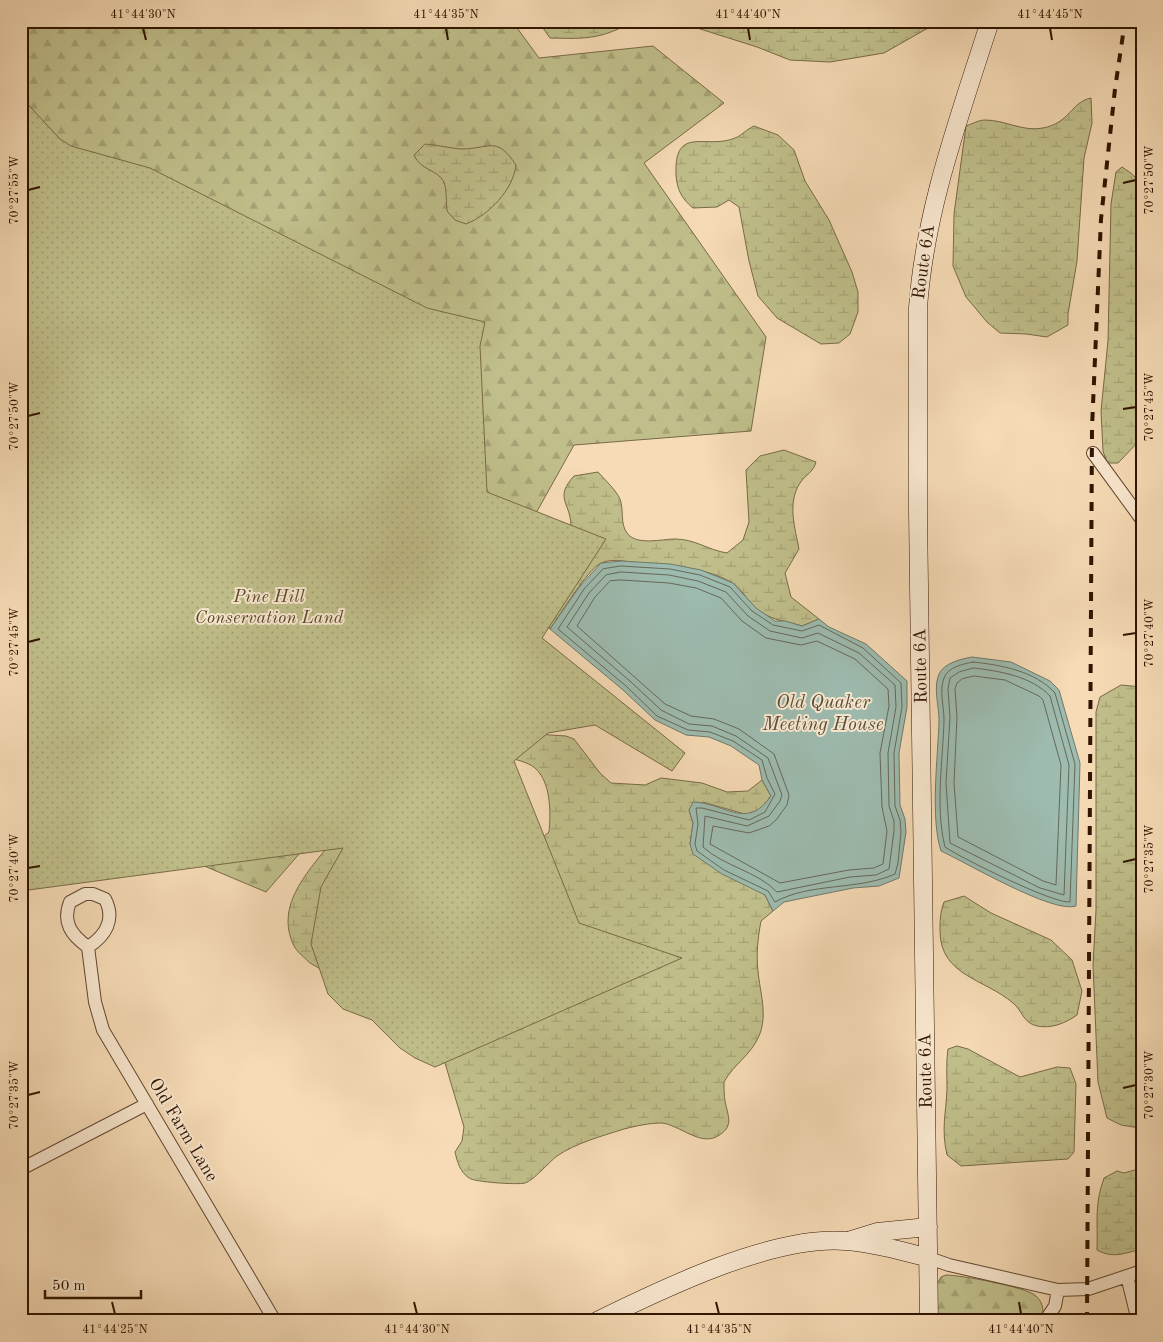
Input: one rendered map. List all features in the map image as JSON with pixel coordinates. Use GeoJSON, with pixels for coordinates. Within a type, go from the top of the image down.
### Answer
{"type":"FeatureCollection","features":[{"type":"Feature","properties":{"kind":"main road","name":"Route 6A"},"geometry":{"type":"LineString","coordinates":[[929,1321],[918,512],[918,308],[920,280],[931,211],[990,21]]}},
{"type":"Feature","properties":{"kind":"main road"},"geometry":{"type":"LineString","coordinates":[[597,1321],[694,1277],[751,1256],[797,1246],[846,1241],[877,1232],[928,1227]]}},
{"type":"Feature","properties":{"kind":"main road"},"geometry":{"type":"LineString","coordinates":[[846,1241],[929,1258]]}},
{"type":"Feature","properties":{"kind":"street"},"geometry":{"type":"LineString","coordinates":[[1093,453],[1142,520]]}},
{"type":"Feature","properties":{"kind":"street","name":"Old Farm Lane"},"geometry":{"type":"LineString","coordinates":[[88,947],[95,1002],[103,1030],[275,1321]]}},
{"type":"Feature","properties":{"kind":"street"},"geometry":{"type":"LineString","coordinates":[[21,1169],[146,1104]]}},
{"type":"Feature","properties":{"kind":"street"},"geometry":{"type":"LineString","coordinates":[[929,1258],[1058,1290],[1088,1289],[1142,1271]]}},
{"type":"Feature","properties":{"kind":"street"},"geometry":{"type":"LineString","coordinates":[[1126,1276],[1138,1321]]}},
{"type":"Feature","properties":{"kind":"street"},"geometry":{"type":"LineString","coordinates":[[1045,1321],[1055,1306],[1058,1290]]}},
{"type":"Feature","properties":{"kind":"green space"},"geometry":{"type":"Polygon","coordinates":[[[21,21],[512,21],[539,58],[653,46],[724,103],[644,163],[766,337],[751,431],[574,445],[429,705],[266,892],[178,855],[21,872],[21,21]]]}},
{"type":"Feature","properties":{"kind":"green space"},"geometry":{"type":"Polygon","coordinates":[[[538,21],[635,21],[594,37],[550,38],[538,21]]]}},
{"type":"Feature","properties":{"kind":"green space"},"geometry":{"type":"Polygon","coordinates":[[[675,21],[970,21],[928,28],[884,53],[830,62],[790,60],[757,47],[675,21]]]}},
{"type":"Feature","properties":{"kind":"green space","name":"Pine Hill Conservation Land"},"geometry":{"type":"Polygon","coordinates":[[[21,97],[60,139],[71,146],[150,168],[427,308],[485,322],[480,346],[487,492],[606,539],[542,638],[685,753],[672,771],[595,725],[548,733],[514,761],[579,923],[682,958],[435,1067],[415,1058],[400,1048],[372,1020],[343,1009],[328,994],[311,944],[321,887],[343,848],[21,891],[21,97]]]}},
{"type":"Feature","properties":{"kind":"green space"},"geometry":{"type":"Polygon","coordinates":[[[1091,98],[1092,123],[1084,158],[1077,261],[1068,314],[1068,325],[1047,337],[1000,333],[987,322],[966,297],[953,266],[954,214],[966,126],[985,120],[1028,128],[1043,128],[1059,122],[1084,100],[1091,98]]]}},
{"type":"Feature","properties":{"kind":"green space"},"geometry":{"type":"Polygon","coordinates":[[[754,126],[778,135],[794,150],[805,181],[829,220],[852,272],[858,292],[858,312],[850,334],[839,343],[821,344],[777,318],[758,296],[739,207],[729,200],[717,207],[693,208],[683,198],[679,190],[676,175],[680,149],[686,144],[694,142],[724,141],[737,137],[754,126]]]}},
{"type":"Feature","properties":{"kind":"green space"},"geometry":{"type":"Polygon","coordinates":[[[425,144],[461,149],[497,147],[503,150],[516,165],[510,184],[491,208],[475,220],[466,224],[455,220],[447,211],[444,182],[421,164],[414,155],[425,144]]]}},
{"type":"Feature","properties":{"kind":"green space"},"geometry":{"type":"Polygon","coordinates":[[[1122,167],[1135,177],[1141,188],[1143,201],[1137,262],[1138,276],[1142,288],[1142,438],[1118,463],[1107,463],[1103,451],[1101,411],[1108,341],[1111,204],[1116,172],[1122,167]]]}},
{"type":"Feature","properties":{"kind":"green space"},"geometry":{"type":"Polygon","coordinates":[[[784,450],[816,462],[813,469],[800,483],[796,491],[793,516],[799,549],[785,573],[791,597],[819,619],[802,626],[771,617],[754,607],[734,584],[709,573],[688,568],[611,560],[595,567],[574,593],[550,629],[546,618],[566,560],[571,536],[570,517],[564,495],[568,483],[574,476],[598,472],[620,499],[625,529],[631,537],[643,541],[682,539],[727,553],[743,540],[749,522],[746,470],[760,456],[784,450]]]}},
{"type":"Feature","properties":{"kind":"green space"},"geometry":{"type":"Polygon","coordinates":[[[1121,685],[1142,687],[1140,1128],[1121,1125],[1107,1118],[1098,1082],[1093,965],[1096,910],[1096,712],[1100,697],[1121,685]]]}},
{"type":"Feature","properties":{"kind":"green space"},"geometry":{"type":"Polygon","coordinates":[[[518,733],[566,736],[574,739],[600,773],[611,783],[645,785],[661,778],[702,783],[727,792],[748,791],[762,780],[771,796],[761,809],[748,815],[703,802],[689,810],[693,823],[690,844],[765,895],[773,911],[761,921],[758,939],[757,965],[763,1004],[762,1028],[756,1043],[724,1082],[729,1121],[726,1129],[716,1137],[709,1139],[696,1137],[662,1123],[624,1129],[572,1147],[557,1156],[528,1182],[514,1184],[487,1182],[469,1178],[459,1166],[455,1152],[462,1141],[464,1127],[437,1036],[310,963],[294,946],[289,931],[288,917],[297,889],[332,841],[538,841],[549,832],[549,798],[544,781],[535,768],[508,757],[518,733]]]}},
{"type":"Feature","properties":{"kind":"green space"},"geometry":{"type":"Polygon","coordinates":[[[964,896],[991,913],[1051,940],[1072,960],[1082,991],[1077,1015],[1068,1021],[1053,1026],[1037,1026],[1029,1022],[1013,1003],[956,967],[942,947],[940,917],[944,902],[964,896]]]}},
{"type":"Feature","properties":{"kind":"green space"},"geometry":{"type":"Polygon","coordinates":[[[957,1046],[968,1049],[1020,1077],[1057,1067],[1070,1068],[1076,1084],[1074,1152],[1068,1159],[961,1166],[947,1155],[944,1129],[947,1054],[948,1049],[957,1046]]]}},
{"type":"Feature","properties":{"kind":"green space"},"geometry":{"type":"Polygon","coordinates":[[[1142,1168],[1142,1249],[1114,1255],[1097,1250],[1097,1214],[1104,1178],[1117,1171],[1124,1173],[1142,1168]]]}},
{"type":"Feature","properties":{"kind":"green space"},"geometry":{"type":"Polygon","coordinates":[[[946,1275],[993,1282],[1030,1293],[1039,1299],[1042,1305],[1041,1321],[937,1321],[937,1284],[941,1277],[946,1275]]]}},
{"type":"Feature","properties":{"kind":"water","name":"Old Quaker Meeting House"},"geometry":{"type":"Polygon","coordinates":[[[621,561],[670,564],[701,570],[733,583],[756,608],[775,621],[785,621],[802,626],[819,619],[829,627],[866,644],[907,681],[907,707],[899,753],[900,805],[905,819],[906,832],[899,878],[879,886],[853,888],[784,902],[773,911],[765,895],[722,874],[693,854],[690,844],[693,823],[689,810],[693,802],[705,803],[744,814],[753,812],[762,806],[771,796],[762,780],[759,765],[731,746],[709,737],[686,735],[655,720],[623,690],[550,629],[580,586],[601,563],[621,561]]]}},
{"type":"Feature","properties":{"kind":"water"},"geometry":{"type":"Polygon","coordinates":[[[972,657],[1011,662],[1050,681],[1059,690],[1080,763],[1076,906],[1065,906],[1030,895],[941,851],[935,805],[939,720],[936,691],[937,679],[941,670],[949,664],[972,657]]]}},
{"type":"Feature","properties":{"kind":"railway"},"geometry":{"type":"LineString","coordinates":[[1087,1321],[1092,428],[1101,219],[1115,89],[1125,21]]}}]}
